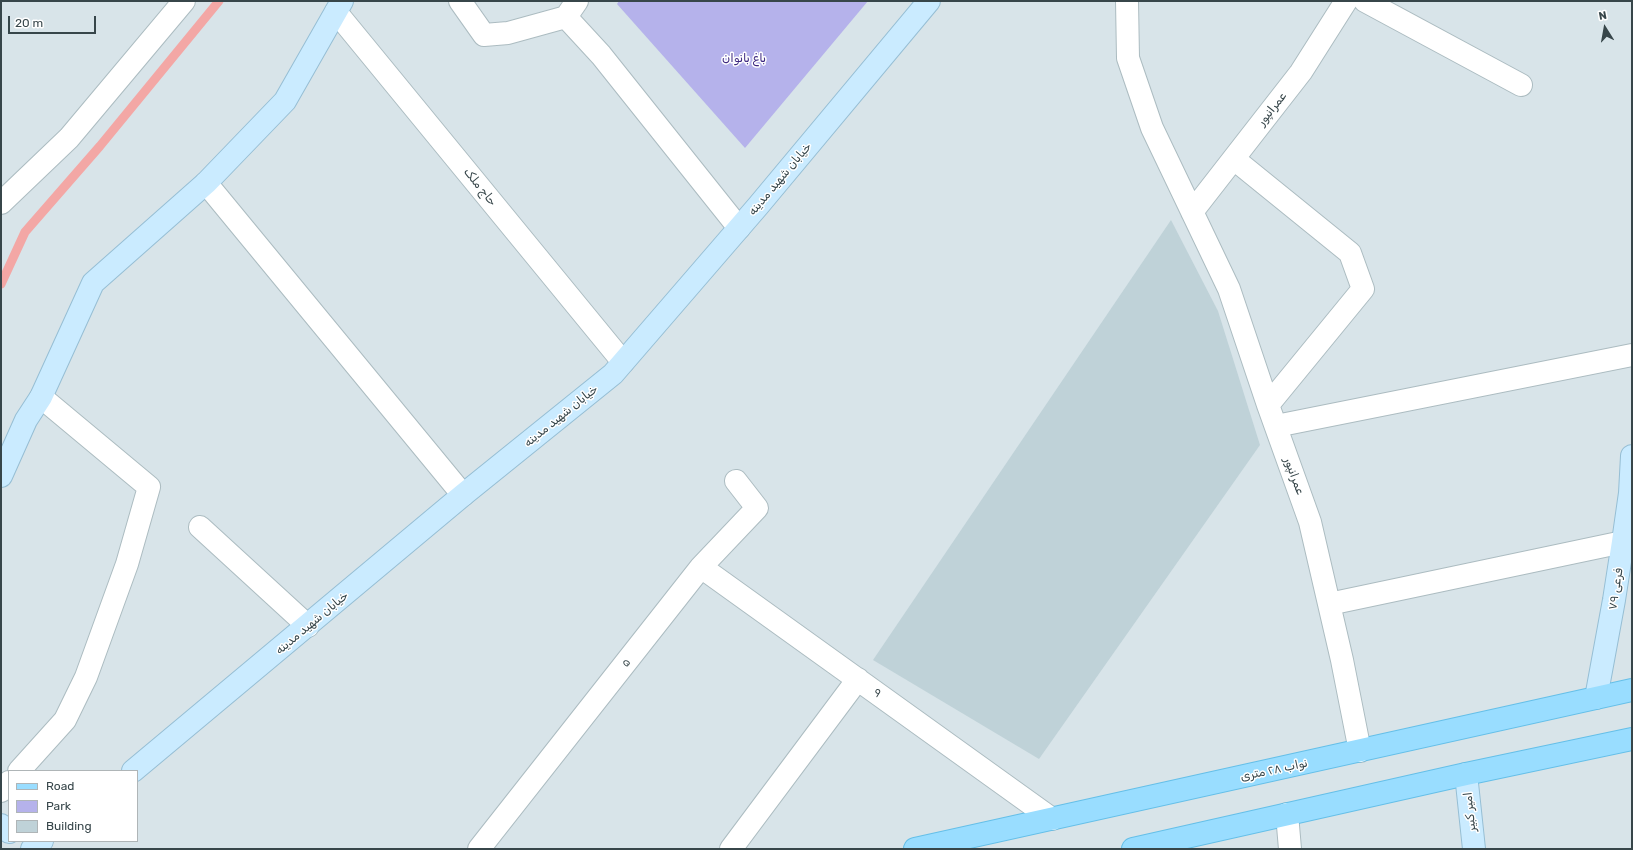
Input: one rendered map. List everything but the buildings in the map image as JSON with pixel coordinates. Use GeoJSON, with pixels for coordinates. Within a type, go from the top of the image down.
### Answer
{"type":"FeatureCollection","features":[{"type":"Feature","properties":{"kind":"main road","name":"نواب ۲۸ متری"},"geometry":{"type":"LineString","coordinates":[[915,849],[1632,690]]}},
{"type":"Feature","properties":{"kind":"main road"},"geometry":{"type":"LineString","coordinates":[[1142,848],[1466,774],[1632,739]]}},
{"type":"Feature","properties":{"kind":"street"},"geometry":{"type":"LineString","coordinates":[[1,203],[69,138],[184,1]]}},
{"type":"Feature","properties":{"kind":"street"},"geometry":{"type":"LineString","coordinates":[[460,1],[484,35],[508,33],[572,9],[601,55],[738,228]]}},
{"type":"Feature","properties":{"kind":"street","name":"خیابان شهید مدینه"},"geometry":{"type":"LineString","coordinates":[[134,770],[463,495],[614,374],[929,1]]}},
{"type":"Feature","properties":{"kind":"street","name":"عمرانپور"},"geometry":{"type":"LineString","coordinates":[[1127,1],[1128,58],[1152,128],[1229,289],[1268,405],[1310,522],[1360,751]]}},
{"type":"Feature","properties":{"kind":"street","name":"عمرانپور"},"geometry":{"type":"LineString","coordinates":[[1192,212],[1301,72],[1346,1]]}},
{"type":"Feature","properties":{"kind":"street"},"geometry":{"type":"LineString","coordinates":[[1365,1],[1520,84]]}},
{"type":"Feature","properties":{"kind":"street"},"geometry":{"type":"LineString","coordinates":[[1,476],[26,420],[40,397],[93,283],[206,183],[285,101],[339,6]]}},
{"type":"Feature","properties":{"kind":"street","name":"حاج ملک"},"geometry":{"type":"LineString","coordinates":[[339,6],[623,362]]}},
{"type":"Feature","properties":{"kind":"street"},"geometry":{"type":"LineString","coordinates":[[1234,159],[1350,253],[1363,289],[1268,405]]}},
{"type":"Feature","properties":{"kind":"street"},"geometry":{"type":"LineString","coordinates":[[206,183],[463,495]]}},
{"type":"Feature","properties":{"kind":"street"},"geometry":{"type":"LineString","coordinates":[[1276,426],[1632,355]]}},
{"type":"Feature","properties":{"kind":"street"},"geometry":{"type":"LineString","coordinates":[[20,770],[65,720],[86,677],[127,564],[149,487],[40,397]]}},
{"type":"Feature","properties":{"kind":"street","name":"فرعی ۷۹"},"geometry":{"type":"LineString","coordinates":[[1596,698],[1623,542],[1630,493],[1632,456]]}},
{"type":"Feature","properties":{"kind":"street","name":"۵"},"geometry":{"type":"LineString","coordinates":[[479,849],[701,567],[758,508],[736,481]]}},
{"type":"Feature","properties":{"kind":"street"},"geometry":{"type":"LineString","coordinates":[[200,527],[308,626]]}},
{"type":"Feature","properties":{"kind":"street"},"geometry":{"type":"LineString","coordinates":[[1329,604],[1623,542]]}},
{"type":"Feature","properties":{"kind":"street","name":"۹"},"geometry":{"type":"LineString","coordinates":[[701,567],[1052,819]]}},
{"type":"Feature","properties":{"kind":"street"},"geometry":{"type":"LineString","coordinates":[[731,849],[858,679]]}},
{"type":"Feature","properties":{"kind":"street","name":"امیر کبیر"},"geometry":{"type":"LineString","coordinates":[[1466,774],[1474,849]]}},
{"type":"Feature","properties":{"kind":"street"},"geometry":{"type":"LineString","coordinates":[[1287,814],[1290,849]]}},
{"type":"Feature","properties":{"kind":"street"},"geometry":{"type":"LineString","coordinates":[[20,842],[28,849]]}},
{"type":"Feature","properties":{"kind":"street"},"geometry":{"type":"LineString","coordinates":[[32,849],[41,842]]}},
{"type":"Feature","properties":{"kind":"shaded area"},"geometry":{"type":"Polygon","coordinates":[[[1,1],[1632,1],[1632,849],[1,849],[1,1]]]}},
{"type":"Feature","properties":{"kind":"green space","name":"باغ بانوان"},"geometry":{"type":"Polygon","coordinates":[[[619,1],[868,1],[745,148],[617,4],[619,1]]]}},
{"type":"Feature","properties":{"kind":"waterway"},"geometry":{"type":"LineString","coordinates":[[1,284],[25,232],[100,146],[219,1]]}}]}
